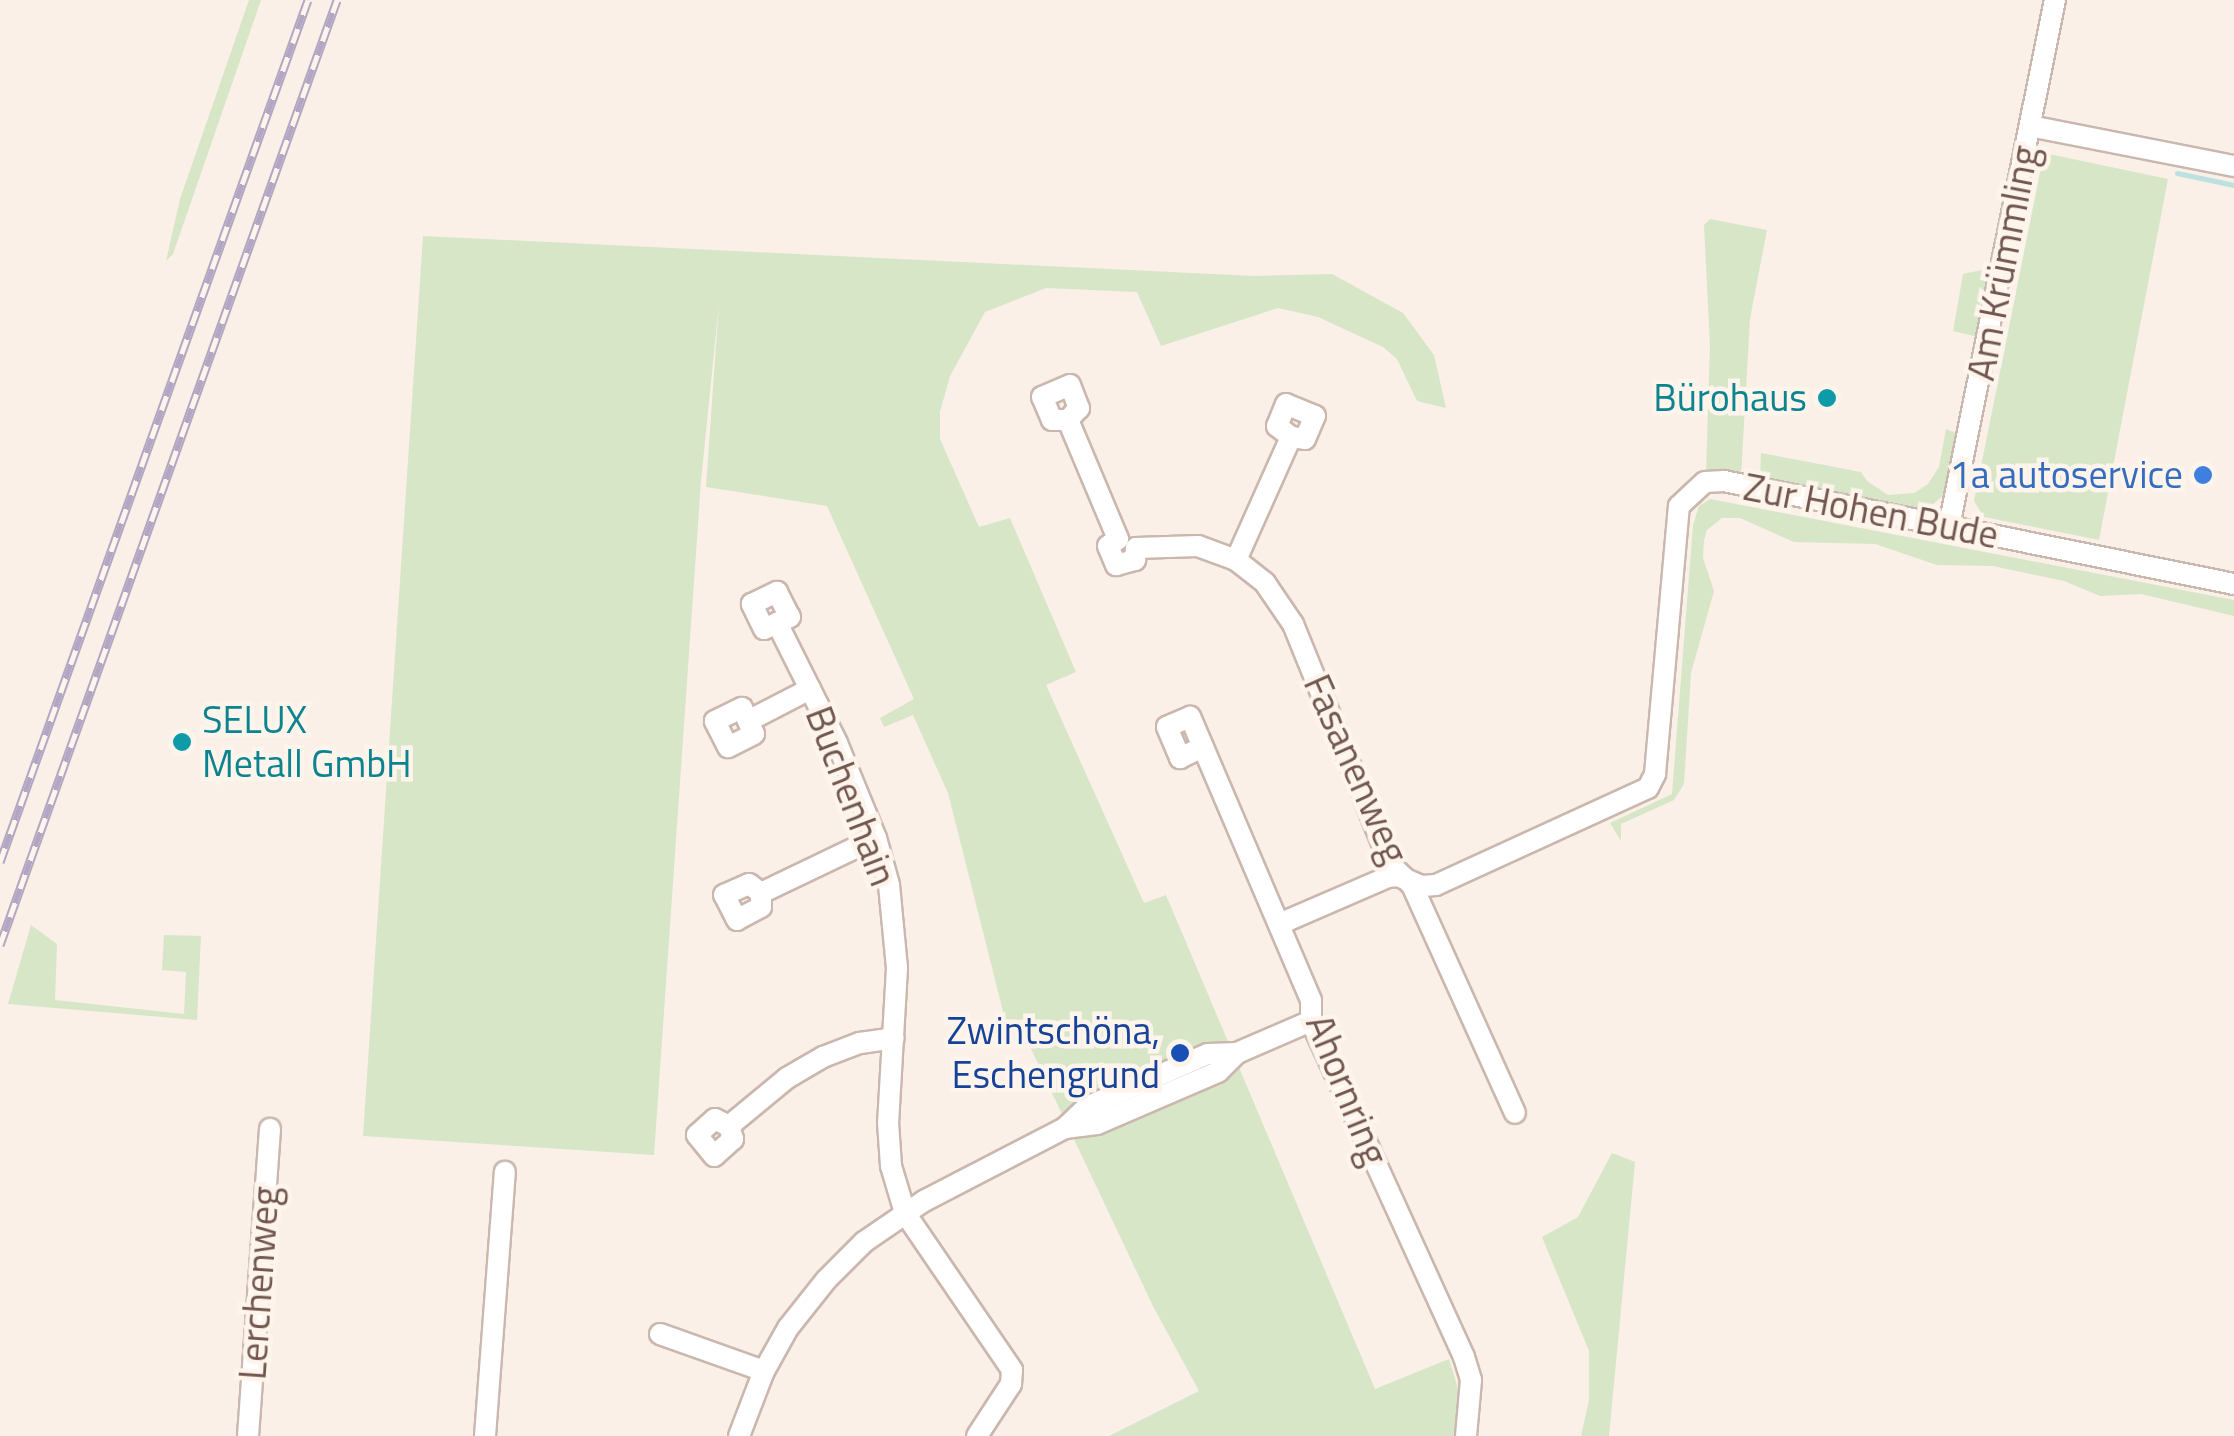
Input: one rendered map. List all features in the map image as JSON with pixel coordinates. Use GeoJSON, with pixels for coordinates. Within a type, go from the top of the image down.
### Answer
{"type":"FeatureCollection","features":[{"type":"Feature","properties":{"kind":"street","name":"Am Krümmling"},"geometry":{"type":"LineString","coordinates":[[1950,526],[2055,0]]}},
{"type":"Feature","properties":{"kind":"street"},"geometry":{"type":"LineString","coordinates":[[2030,126],[2234,166]]}},
{"type":"Feature","properties":{"kind":"street"},"geometry":{"type":"LineString","coordinates":[[1068,420],[1135,560],[1116,565]]}},
{"type":"Feature","properties":{"kind":"street"},"geometry":{"type":"LineString","coordinates":[[1236,560],[1290,437]]}},
{"type":"Feature","properties":{"kind":"street","name":"Zur Hohen Bude"},"geometry":{"type":"LineString","coordinates":[[1408,880],[1422,886],[1436,885],[1648,788],[1655,774],[1678,506],[1705,482],[1724,482],[2234,584]]}},
{"type":"Feature","properties":{"kind":"street","name":"Fasanenweg"},"geometry":{"type":"LineString","coordinates":[[1127,543],[1198,546],[1236,560],[1264,583],[1293,624],[1391,865],[1408,880],[1515,1112]]}},
{"type":"Feature","properties":{"kind":"street","name":"Buchenhain"},"geometry":{"type":"LineString","coordinates":[[777,623],[876,838],[895,926],[888,1122],[892,1166],[905,1213]]}},
{"type":"Feature","properties":{"kind":"street"},"geometry":{"type":"LineString","coordinates":[[748,721],[810,689]]}},
{"type":"Feature","properties":{"kind":"street","name":"Ahornring"},"geometry":{"type":"LineString","coordinates":[[1203,747],[1311,1000],[1311,1021],[1464,1357],[1471,1396],[1466,1436]]}},
{"type":"Feature","properties":{"kind":"street"},"geometry":{"type":"LineString","coordinates":[[761,892],[876,838]]}},
{"type":"Feature","properties":{"kind":"street"},"geometry":{"type":"LineString","coordinates":[[1282,929],[1284,922],[1388,877],[1408,880]]}},
{"type":"Feature","properties":{"kind":"street"},"geometry":{"type":"LineString","coordinates":[[739,1436],[764,1371],[788,1328],[826,1280],[864,1242],[905,1213],[1065,1128],[1086,1107],[1208,1054],[1236,1053],[1311,1021]]}},
{"type":"Feature","properties":{"kind":"street"},"geometry":{"type":"LineString","coordinates":[[729,1126],[788,1078],[823,1058],[860,1043],[894,1038]]}},
{"type":"Feature","properties":{"kind":"street","name":"Lerchenweg"},"geometry":{"type":"LineString","coordinates":[[248,1436],[270,1130]]}},
{"type":"Feature","properties":{"kind":"street"},"geometry":{"type":"LineString","coordinates":[[485,1436],[504,1172]]}},
{"type":"Feature","properties":{"kind":"street"},"geometry":{"type":"LineString","coordinates":[[905,1213],[1012,1370],[1012,1384],[978,1436]]}},
{"type":"Feature","properties":{"kind":"street"},"geometry":{"type":"LineString","coordinates":[[660,1334],[764,1371]]}},
{"type":"Feature","properties":{"kind":"green space"},"geometry":{"type":"Polygon","coordinates":[[[249,0],[261,0],[173,254],[166,261],[180,199],[249,0]]]}},
{"type":"Feature","properties":{"kind":"green space"},"geometry":{"type":"Polygon","coordinates":[[[2044,153],[2168,179],[2099,540],[1984,517],[1974,501],[2044,153]]]}},
{"type":"Feature","properties":{"kind":"green space"},"geometry":{"type":"Polygon","coordinates":[[[1710,219],[1767,230],[1750,319],[1741,476],[1706,473],[1710,346],[1704,225],[1710,219]]]}},
{"type":"Feature","properties":{"kind":"green space"},"geometry":{"type":"Polygon","coordinates":[[[423,236],[1254,276],[1332,274],[1403,313],[1434,355],[1446,408],[1417,401],[1397,359],[1383,347],[1318,317],[1278,308],[1161,346],[1137,292],[1046,288],[985,312],[950,376],[940,412],[940,439],[979,527],[1010,518],[1076,672],[1046,685],[1144,903],[1166,895],[1375,1389],[1449,1359],[1461,1398],[1457,1436],[1109,1436],[1199,1391],[1153,1306],[1025,1036],[1010,1039],[948,793],[913,715],[884,727],[880,718],[914,699],[827,506],[706,487],[719,303],[701,481],[654,1155],[363,1136],[423,236]]]}},
{"type":"Feature","properties":{"kind":"green space"},"geometry":{"type":"Polygon","coordinates":[[[1992,268],[1978,337],[1953,331],[1963,274],[1992,268]]]}},
{"type":"Feature","properties":{"kind":"green space"},"geometry":{"type":"Polygon","coordinates":[[[1946,429],[1958,434],[1946,493],[1926,510],[1760,480],[1761,453],[1861,472],[1888,495],[1914,493],[1928,484],[1939,467],[1946,429]]]}},
{"type":"Feature","properties":{"kind":"green space"},"geometry":{"type":"Polygon","coordinates":[[[1710,499],[2234,600],[2234,616],[2141,594],[2100,596],[2064,581],[1993,566],[1937,565],[1875,544],[1794,542],[1740,518],[1722,518],[1707,530],[1704,540],[1703,558],[1714,591],[1691,673],[1684,784],[1674,800],[1621,824],[1621,841],[1610,823],[1672,794],[1693,525],[1699,506],[1710,499]]]}},
{"type":"Feature","properties":{"kind":"green space"},"geometry":{"type":"Polygon","coordinates":[[[31,925],[57,944],[55,1000],[184,1014],[186,972],[162,970],[164,935],[201,936],[197,1020],[8,1004],[31,925]]]}},
{"type":"Feature","properties":{"kind":"green space"},"geometry":{"type":"Polygon","coordinates":[[[1612,1153],[1635,1162],[1609,1436],[1581,1436],[1589,1400],[1589,1351],[1542,1237],[1578,1217],[1612,1153]]]}},
{"type":"Feature","properties":{"kind":"waterway"},"geometry":{"type":"LineString","coordinates":[[2177,173],[2234,185]]}},
{"type":"Feature","properties":{"kind":"railway"},"geometry":{"type":"LineString","coordinates":[[0,862],[308,0]]}},
{"type":"Feature","properties":{"kind":"railway"},"geometry":{"type":"LineString","coordinates":[[0,945],[337,0]]}},
{"type":"Feature","properties":{"kind":"place","name":"Bürohaus"},"geometry":{"type":"Point","coordinates":[1827,398]}},
{"type":"Feature","properties":{"kind":"place","name":"1a autoservice"},"geometry":{"type":"Point","coordinates":[2203,475]}},
{"type":"Feature","properties":{"kind":"place","name":"SELUX Metall GmbH"},"geometry":{"type":"Point","coordinates":[182,742]}},
{"type":"Feature","properties":{"kind":"place","name":"Zwintschöna, Eschengrund"},"geometry":{"type":"Point","coordinates":[1180,1053]}}]}
